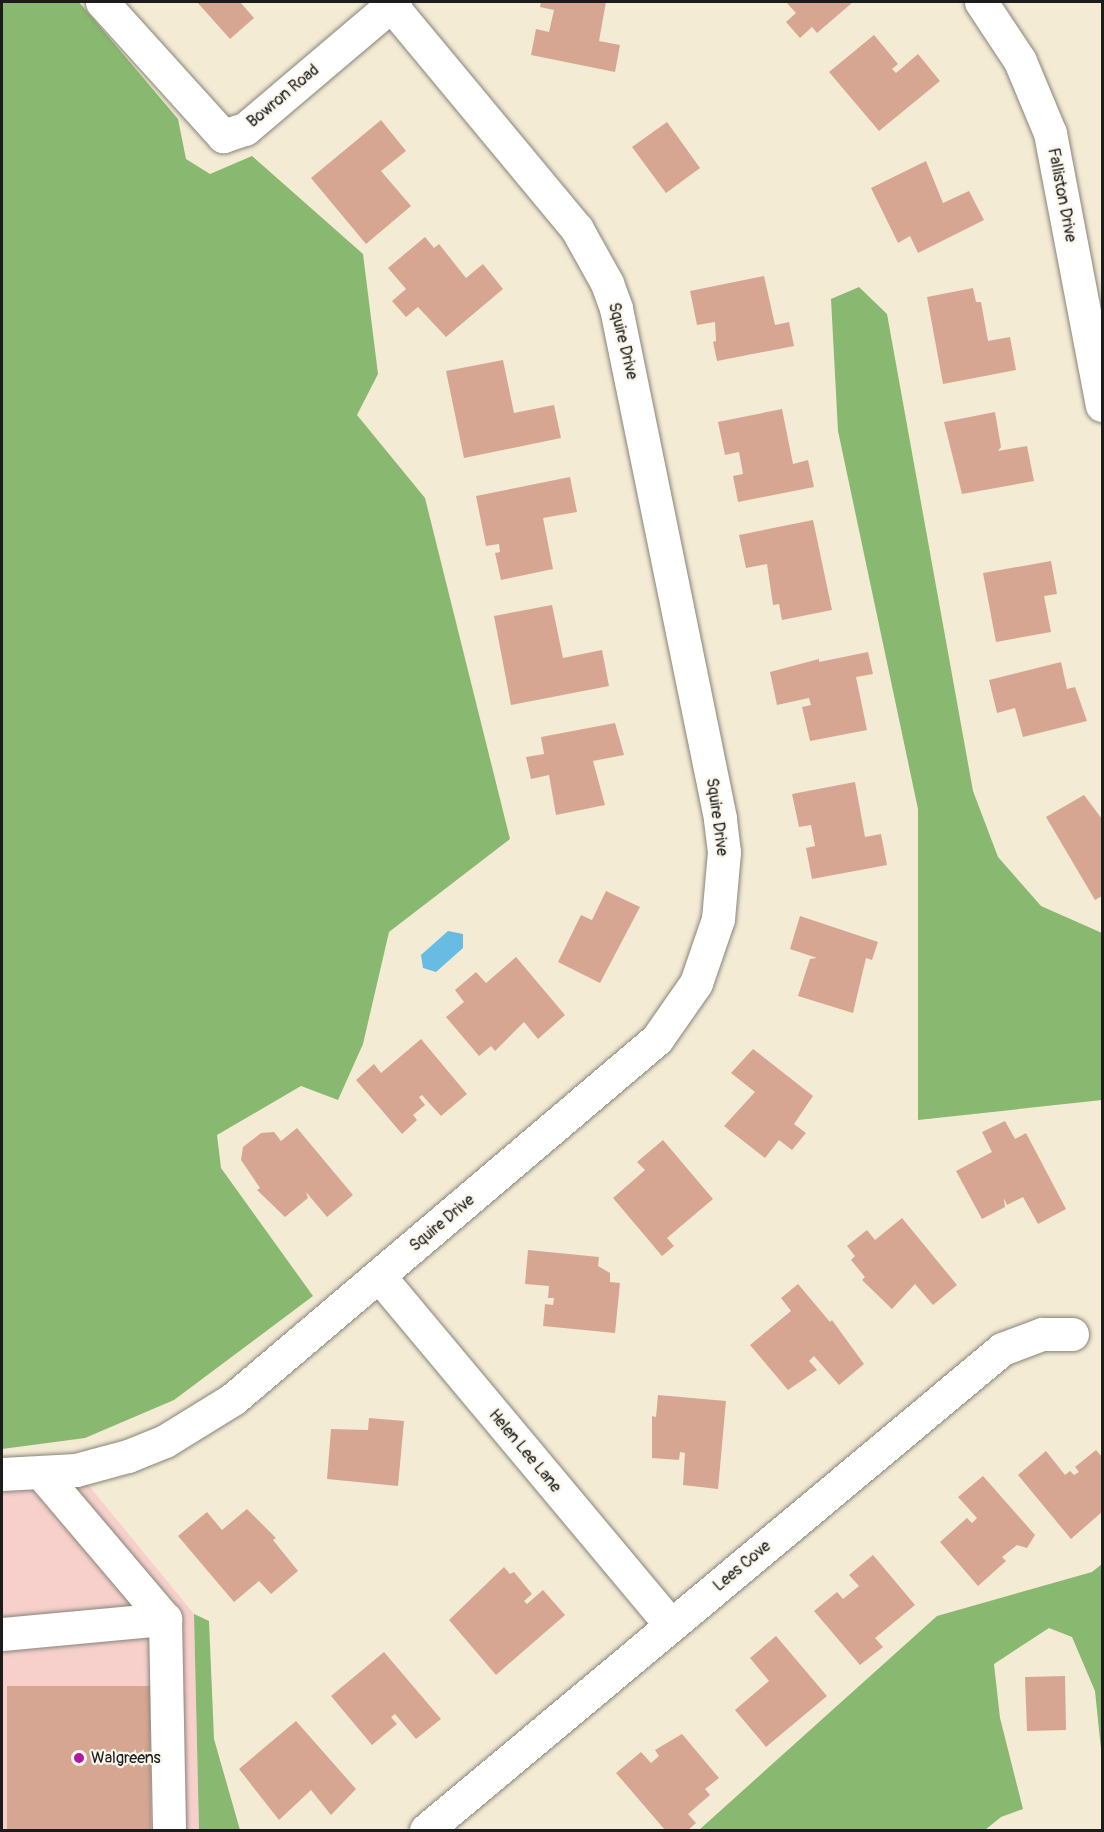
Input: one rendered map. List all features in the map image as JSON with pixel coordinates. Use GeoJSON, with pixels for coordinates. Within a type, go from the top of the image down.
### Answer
{"type":"FeatureCollection","features":[{"type":"Feature","properties":{"kind":"street","name":"Bowron Road"},"geometry":{"type":"LineString","coordinates":[[102,2],[223,136],[245,129],[393,3]]}},
{"type":"Feature","properties":{"kind":"street","name":"Falliston Drive"},"geometry":{"type":"LineString","coordinates":[[981,2],[1020,61],[1050,133],[1102,405]]}},
{"type":"Feature","properties":{"kind":"street","name":"Squire Drive"},"geometry":{"type":"LineString","coordinates":[[2,1474],[42,1474],[128,1456],[200,1421],[379,1276],[657,1039],[696,983],[709,952],[723,886],[724,852],[624,335],[607,283],[577,229],[393,3]]}},
{"type":"Feature","properties":{"kind":"street","name":"Helen Lee Lane"},"geometry":{"type":"LineString","coordinates":[[379,1276],[671,1625]]}},
{"type":"Feature","properties":{"kind":"street","name":"Lees Cove"},"geometry":{"type":"LineString","coordinates":[[426,1830],[1002,1349],[1042,1334],[1072,1334]]}},
{"type":"Feature","properties":{"kind":"street"},"geometry":{"type":"LineString","coordinates":[[42,1474],[165,1618],[169,1830]]}},
{"type":"Feature","properties":{"kind":"street"},"geometry":{"type":"LineString","coordinates":[[2,1634],[165,1618]]}},
{"type":"Feature","properties":{"kind":"shaded area"},"geometry":{"type":"Polygon","coordinates":[[[2,1470],[76,1470],[194,1614],[199,1830],[2,1830],[2,1470]]]}},
{"type":"Feature","properties":{"kind":"green space"},"geometry":{"type":"Polygon","coordinates":[[[2,2],[79,2],[178,119],[186,159],[210,174],[252,156],[363,254],[378,374],[357,415],[425,498],[510,839],[389,932],[363,1044],[338,1100],[301,1086],[217,1135],[221,1168],[313,1296],[174,1400],[85,1438],[2,1449],[2,2]]]}},
{"type":"Feature","properties":{"kind":"green space"},"geometry":{"type":"Polygon","coordinates":[[[859,287],[887,314],[973,791],[998,857],[1041,906],[1102,933],[1102,1100],[918,1120],[918,809],[838,431],[831,299],[859,287]]]}},
{"type":"Feature","properties":{"kind":"green space"},"geometry":{"type":"Polygon","coordinates":[[[1102,1564],[1102,1759],[1095,1691],[1072,1637],[1049,1628],[994,1664],[1000,1718],[1023,1809],[1001,1817],[985,1830],[699,1830],[937,1616],[1092,1572],[1102,1564]]]}},
{"type":"Feature","properties":{"kind":"green space"},"geometry":{"type":"Polygon","coordinates":[[[194,1614],[209,1621],[214,1739],[240,1830],[199,1830],[194,1614]]]}},
{"type":"Feature","properties":{"kind":"water"},"geometry":{"type":"Polygon","coordinates":[[[448,931],[463,934],[463,948],[436,972],[423,968],[421,955],[448,931]]]}},
{"type":"Feature","properties":{"kind":"building"},"geometry":{"type":"Polygon","coordinates":[[[197,2],[240,2],[254,18],[230,39],[197,2]]]}},
{"type":"Feature","properties":{"kind":"building"},"geometry":{"type":"Polygon","coordinates":[[[541,2],[606,2],[599,41],[620,45],[615,72],[531,55],[536,29],[549,32],[554,10],[540,7],[541,2]]]}},
{"type":"Feature","properties":{"kind":"building"},"geometry":{"type":"Polygon","coordinates":[[[786,2],[853,2],[817,33],[812,27],[800,38],[786,22],[796,13],[786,2]]]}},
{"type":"Feature","properties":{"kind":"building"},"geometry":{"type":"Polygon","coordinates":[[[874,35],[898,64],[892,69],[896,73],[918,54],[940,81],[879,131],[829,72],[874,35]]]}},
{"type":"Feature","properties":{"kind":"building"},"geometry":{"type":"Polygon","coordinates":[[[381,120],[406,151],[381,171],[411,206],[366,244],[311,178],[381,120]]]}},
{"type":"Feature","properties":{"kind":"building"},"geometry":{"type":"Polygon","coordinates":[[[667,122],[700,168],[666,193],[632,147],[667,122]]]}},
{"type":"Feature","properties":{"kind":"building"},"geometry":{"type":"Polygon","coordinates":[[[926,161],[943,203],[969,191],[984,220],[918,253],[910,236],[898,243],[871,188],[926,161]]]}},
{"type":"Feature","properties":{"kind":"building"},"geometry":{"type":"Polygon","coordinates":[[[425,237],[434,248],[439,244],[466,278],[483,264],[503,289],[446,337],[418,307],[406,317],[392,301],[406,289],[388,268],[425,237]]]}},
{"type":"Feature","properties":{"kind":"building"},"geometry":{"type":"Polygon","coordinates":[[[764,276],[775,325],[789,322],[794,346],[717,361],[713,342],[716,341],[715,322],[697,325],[690,291],[764,276]]]}},
{"type":"Feature","properties":{"kind":"building"},"geometry":{"type":"Polygon","coordinates":[[[973,288],[976,302],[981,302],[988,341],[1010,337],[1016,370],[943,384],[927,297],[973,288]]]}},
{"type":"Feature","properties":{"kind":"building"},"geometry":{"type":"Polygon","coordinates":[[[503,360],[514,413],[554,405],[561,438],[464,458],[446,371],[503,360]]]}},
{"type":"Feature","properties":{"kind":"building"},"geometry":{"type":"Polygon","coordinates":[[[782,409],[793,464],[808,460],[814,487],[738,502],[733,476],[743,474],[739,452],[725,455],[718,422],[782,409]]]}},
{"type":"Feature","properties":{"kind":"building"},"geometry":{"type":"Polygon","coordinates":[[[995,412],[1001,447],[998,451],[1027,446],[1034,481],[962,494],[944,422],[995,412]]]}},
{"type":"Feature","properties":{"kind":"building"},"geometry":{"type":"Polygon","coordinates":[[[570,477],[577,512],[543,518],[553,569],[501,580],[495,553],[500,552],[499,544],[486,546],[476,496],[570,477]]]}},
{"type":"Feature","properties":{"kind":"building"},"geometry":{"type":"Polygon","coordinates":[[[813,520],[832,610],[782,620],[779,604],[773,605],[767,564],[746,568],[739,535],[813,520]]]}},
{"type":"Feature","properties":{"kind":"building"},"geometry":{"type":"Polygon","coordinates":[[[1051,561],[1057,594],[1044,596],[1051,632],[996,642],[983,573],[1051,561]]]}},
{"type":"Feature","properties":{"kind":"building"},"geometry":{"type":"Polygon","coordinates":[[[552,605],[563,658],[602,650],[609,686],[511,705],[494,616],[552,605]]]}},
{"type":"Feature","properties":{"kind":"building"},"geometry":{"type":"Polygon","coordinates":[[[868,652],[873,674],[856,677],[867,730],[810,741],[802,707],[811,705],[809,698],[777,705],[770,672],[819,659],[819,662],[868,652]]]}},
{"type":"Feature","properties":{"kind":"building"},"geometry":{"type":"Polygon","coordinates":[[[1061,662],[1067,689],[1075,687],[1087,721],[1023,737],[1015,708],[997,713],[989,680],[1061,662]]]}},
{"type":"Feature","properties":{"kind":"building"},"geometry":{"type":"Polygon","coordinates":[[[615,723],[624,755],[593,761],[605,805],[556,815],[549,775],[531,779],[526,757],[544,754],[541,737],[615,723]]]}},
{"type":"Feature","properties":{"kind":"building"},"geometry":{"type":"Polygon","coordinates":[[[855,782],[865,837],[881,834],[887,865],[812,879],[806,848],[815,846],[811,825],[799,827],[792,794],[855,782]]]}},
{"type":"Feature","properties":{"kind":"building"},"geometry":{"type":"Polygon","coordinates":[[[1084,795],[1102,819],[1102,896],[1095,900],[1046,817],[1084,795]]]}},
{"type":"Feature","properties":{"kind":"building"},"geometry":{"type":"Polygon","coordinates":[[[606,891],[640,907],[600,983],[558,962],[581,915],[592,920],[606,891]]]}},
{"type":"Feature","properties":{"kind":"building"},"geometry":{"type":"Polygon","coordinates":[[[800,916],[878,942],[872,960],[866,958],[853,1013],[798,996],[810,959],[817,958],[790,949],[800,916]]]}},
{"type":"Feature","properties":{"kind":"building"},"geometry":{"type":"Polygon","coordinates":[[[516,957],[565,1015],[538,1039],[524,1022],[495,1051],[491,1046],[479,1056],[446,1017],[464,1002],[455,990],[476,972],[486,983],[516,957]]]}},
{"type":"Feature","properties":{"kind":"building"},"geometry":{"type":"Polygon","coordinates":[[[421,1039],[467,1094],[441,1116],[422,1095],[419,1097],[425,1105],[413,1115],[417,1120],[402,1134],[356,1080],[374,1064],[381,1073],[421,1039]]]}},
{"type":"Feature","properties":{"kind":"building"},"geometry":{"type":"Polygon","coordinates":[[[753,1049],[813,1096],[794,1124],[806,1133],[792,1150],[779,1140],[765,1158],[724,1126],[755,1092],[731,1073],[753,1049]]]}},
{"type":"Feature","properties":{"kind":"building"},"geometry":{"type":"Polygon","coordinates":[[[1005,1121],[1015,1139],[1026,1133],[1066,1209],[1038,1224],[1023,1197],[1007,1205],[1004,1198],[1005,1207],[982,1219],[956,1171],[992,1152],[982,1132],[1005,1121]]]}},
{"type":"Feature","properties":{"kind":"building"},"geometry":{"type":"Polygon","coordinates":[[[297,1128],[353,1195],[327,1217],[306,1192],[308,1198],[285,1217],[257,1190],[260,1188],[241,1160],[243,1147],[261,1133],[274,1132],[281,1141],[297,1128]]]}},
{"type":"Feature","properties":{"kind":"building"},"geometry":{"type":"Polygon","coordinates":[[[663,1140],[713,1199],[667,1238],[674,1246],[662,1256],[613,1198],[645,1170],[637,1162],[663,1140]]]}},
{"type":"Feature","properties":{"kind":"building"},"geometry":{"type":"Polygon","coordinates":[[[902,1218],[957,1285],[933,1305],[915,1284],[892,1309],[862,1280],[865,1277],[851,1260],[855,1256],[847,1246],[867,1230],[875,1240],[902,1218]]]}},
{"type":"Feature","properties":{"kind":"building"},"geometry":{"type":"Polygon","coordinates":[[[528,1250],[599,1257],[598,1266],[610,1273],[610,1282],[620,1283],[615,1333],[543,1326],[545,1304],[553,1305],[554,1298],[548,1298],[549,1286],[525,1284],[528,1250]]]}},
{"type":"Feature","properties":{"kind":"building"},"geometry":{"type":"Polygon","coordinates":[[[798,1284],[830,1322],[832,1320],[864,1364],[839,1385],[814,1356],[809,1361],[817,1370],[788,1390],[750,1345],[791,1311],[781,1298],[798,1284]]]}},
{"type":"Feature","properties":{"kind":"building"},"geometry":{"type":"Polygon","coordinates":[[[658,1395],[726,1401],[718,1489],[683,1485],[685,1453],[680,1452],[679,1460],[652,1458],[652,1416],[656,1417],[658,1395]]]}},
{"type":"Feature","properties":{"kind":"building"},"geometry":{"type":"Polygon","coordinates":[[[369,1418],[404,1421],[398,1486],[327,1479],[331,1429],[368,1430],[369,1418]]]}},
{"type":"Feature","properties":{"kind":"building"},"geometry":{"type":"Polygon","coordinates":[[[1096,1450],[1102,1457],[1102,1512],[1071,1539],[1018,1475],[1046,1451],[1065,1475],[1070,1471],[1074,1475],[1079,1472],[1075,1467],[1096,1450]]]}},
{"type":"Feature","properties":{"kind":"building"},"geometry":{"type":"Polygon","coordinates":[[[983,1476],[1035,1535],[1027,1548],[1017,1545],[1002,1557],[1006,1561],[978,1586],[940,1542],[967,1518],[972,1523],[977,1518],[958,1497],[983,1476]]]}},
{"type":"Feature","properties":{"kind":"building"},"geometry":{"type":"Polygon","coordinates":[[[247,1509],[276,1538],[273,1540],[298,1571],[271,1594],[259,1581],[234,1602],[178,1536],[207,1512],[222,1530],[247,1509]]]}},
{"type":"Feature","properties":{"kind":"building"},"geometry":{"type":"Polygon","coordinates":[[[873,1555],[915,1605],[875,1638],[883,1647],[860,1665],[814,1611],[837,1592],[843,1599],[859,1586],[849,1575],[873,1555]]]}},
{"type":"Feature","properties":{"kind":"building"},"geometry":{"type":"Polygon","coordinates":[[[504,1567],[510,1574],[514,1572],[532,1594],[524,1601],[527,1604],[543,1590],[565,1615],[496,1675],[449,1620],[504,1567]]]}},
{"type":"Feature","properties":{"kind":"building"},"geometry":{"type":"Polygon","coordinates":[[[776,1636],[827,1696],[766,1747],[735,1710],[769,1681],[750,1658],[776,1636]]]}},
{"type":"Feature","properties":{"kind":"building"},"geometry":{"type":"Polygon","coordinates":[[[384,1652],[441,1719],[416,1739],[395,1714],[391,1717],[397,1724],[372,1745],[331,1696],[384,1652]]]}},
{"type":"Feature","properties":{"kind":"building"},"geometry":{"type":"Polygon","coordinates":[[[1065,1676],[1066,1730],[1027,1731],[1025,1677],[1065,1676]]]}},
{"type":"Feature","properties":{"kind":"building","name":"Walgreens"},"geometry":{"type":"Polygon","coordinates":[[[7,1686],[150,1686],[151,1830],[7,1830],[7,1686]]]}},
{"type":"Feature","properties":{"kind":"building"},"geometry":{"type":"Polygon","coordinates":[[[296,1721],[356,1789],[331,1815],[311,1790],[279,1820],[239,1769],[296,1721]]]}},
{"type":"Feature","properties":{"kind":"building"},"geometry":{"type":"Polygon","coordinates":[[[682,1734],[719,1778],[705,1789],[710,1795],[688,1814],[696,1823],[688,1830],[665,1830],[616,1773],[641,1752],[651,1763],[659,1756],[655,1750],[682,1734]]]}},
{"type":"Feature","properties":{"kind":"place","name":"Walgreens"},"geometry":{"type":"Point","coordinates":[79,1758]}}]}
